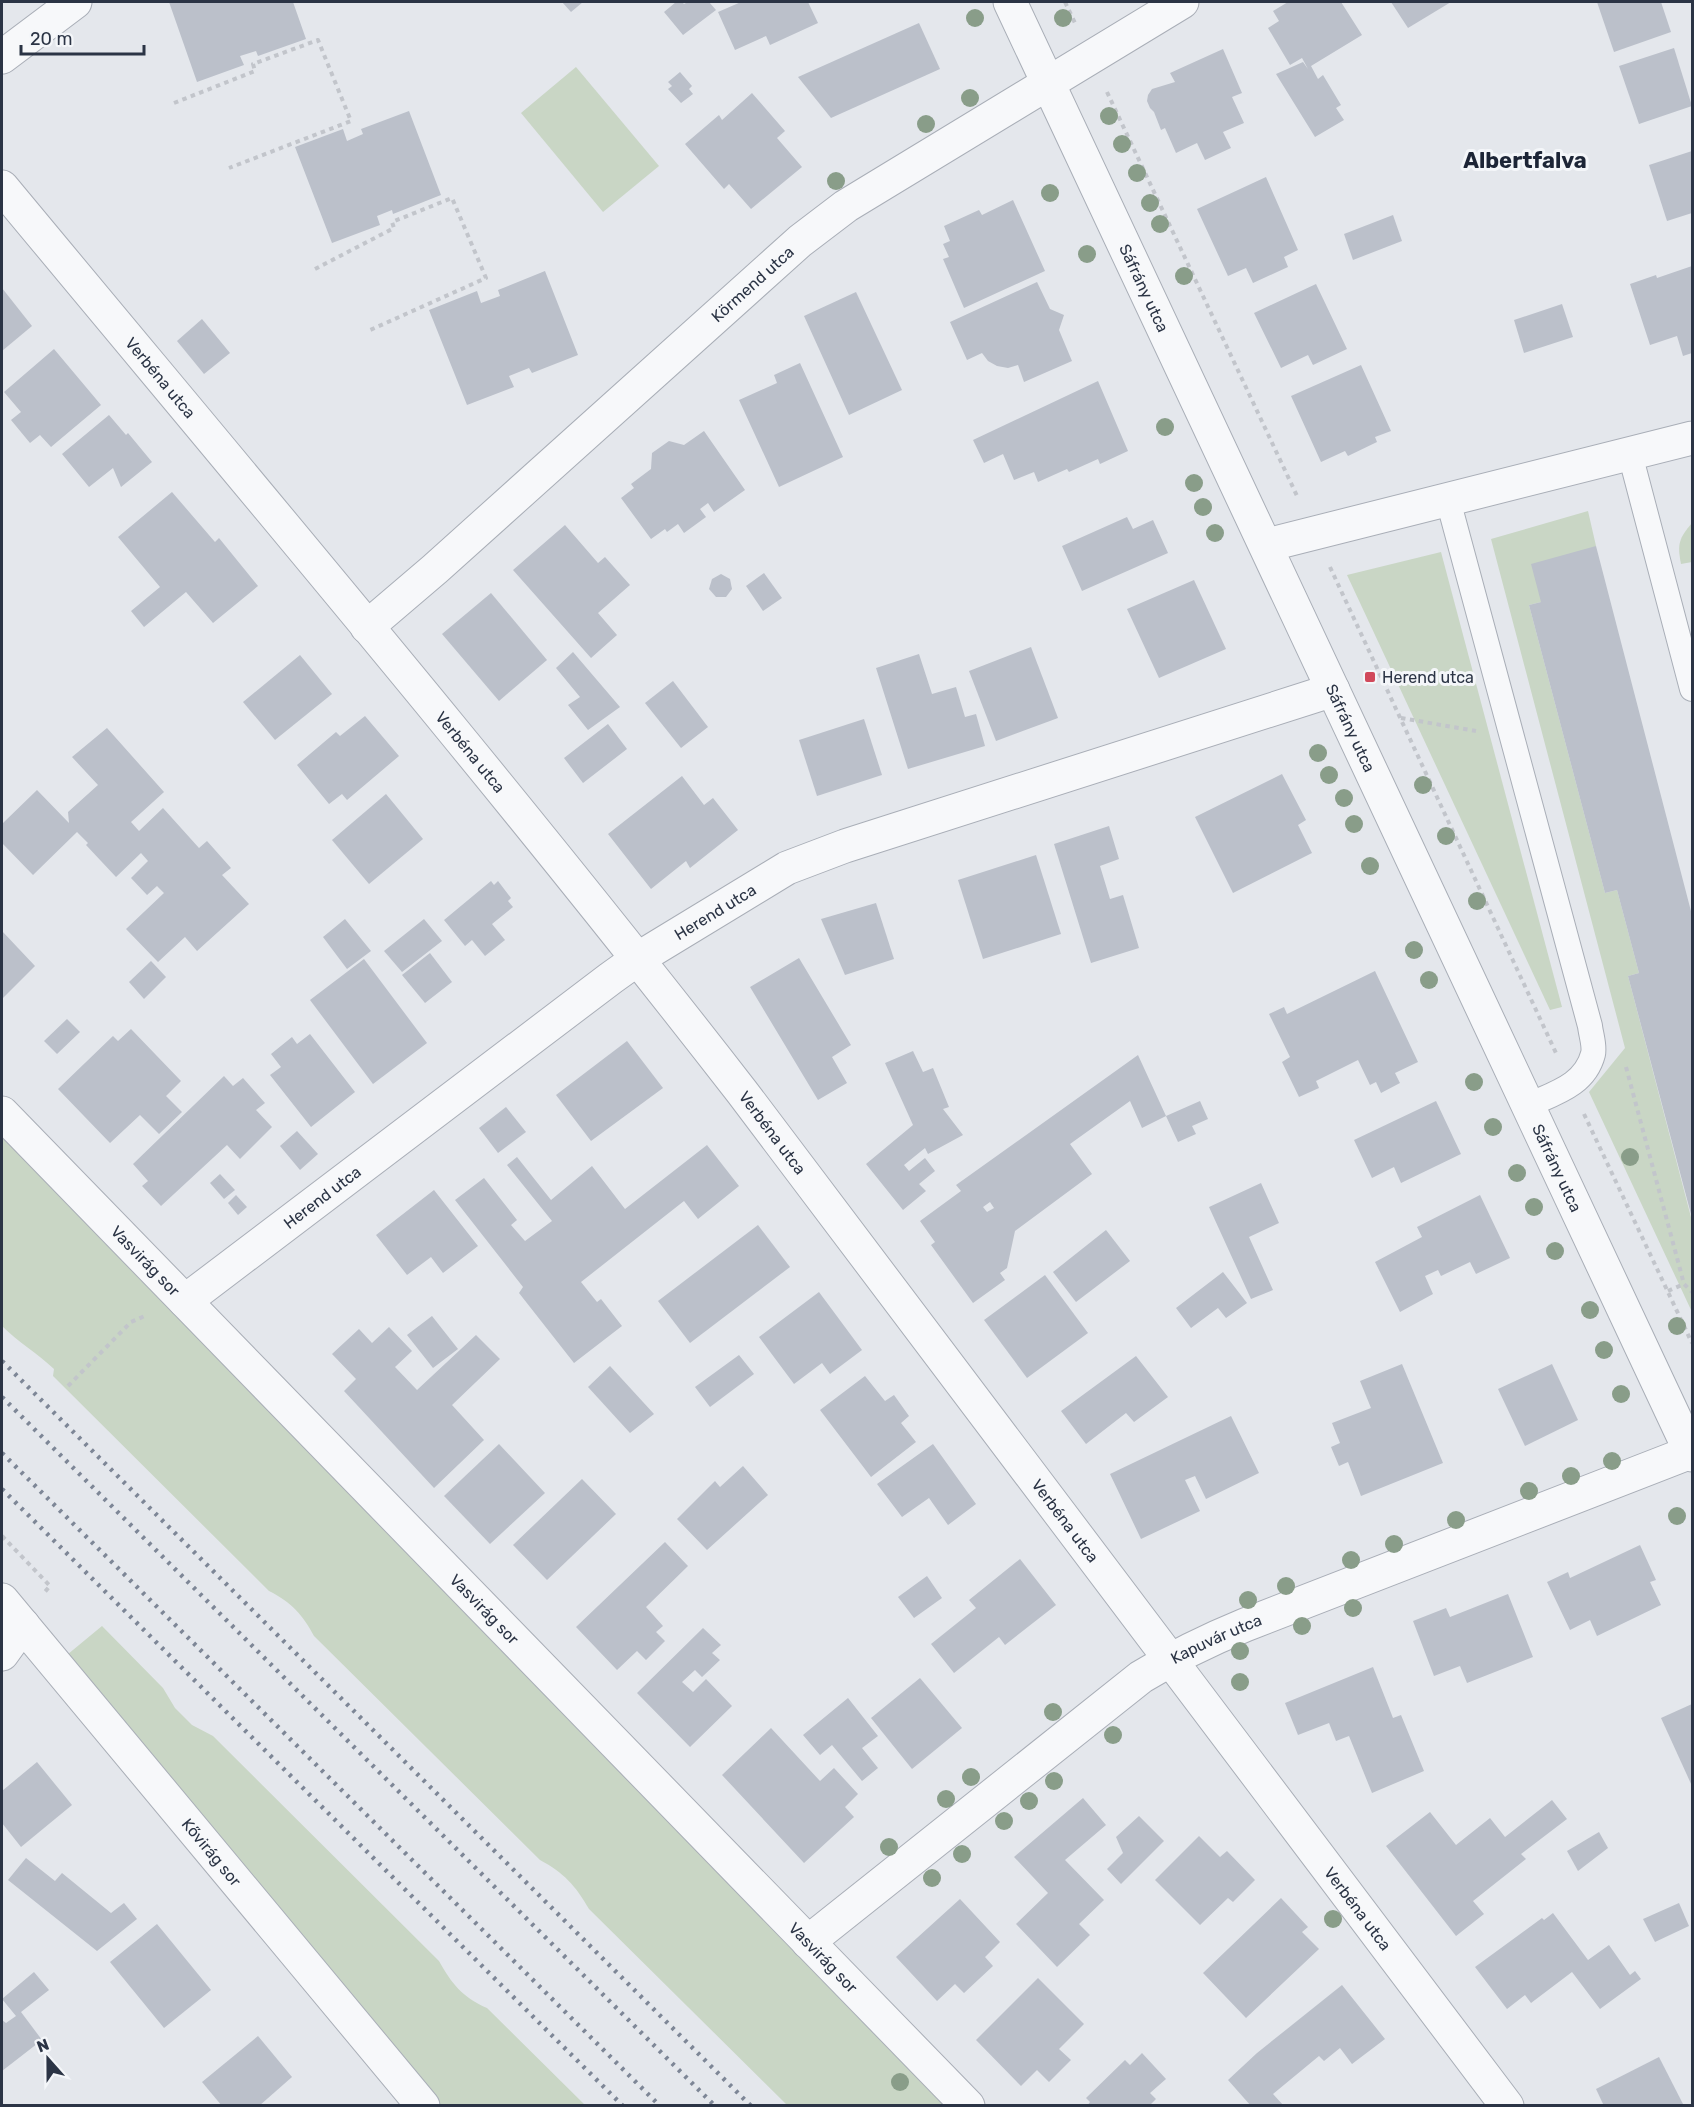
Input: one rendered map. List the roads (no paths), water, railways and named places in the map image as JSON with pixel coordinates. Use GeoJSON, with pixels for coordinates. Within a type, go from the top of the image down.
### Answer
{"type":"FeatureCollection","features":[{"type":"Feature","properties":{"kind":"street"},"geometry":{"type":"LineString","coordinates":[[2,57],[75,2]]}},
{"type":"Feature","properties":{"kind":"street","name":"Sáfrány utca"},"geometry":{"type":"LineString","coordinates":[[1011,2],[1692,1453]]}},
{"type":"Feature","properties":{"kind":"street","name":"Körmend utca"},"geometry":{"type":"LineString","coordinates":[[367,627],[435,569],[800,241],[846,206],[1182,2]]}},
{"type":"Feature","properties":{"kind":"street","name":"Verbéna utca"},"geometry":{"type":"LineString","coordinates":[[2,187],[639,958],[1507,2106]]}},
{"type":"Feature","properties":{"kind":"street"},"geometry":{"type":"LineString","coordinates":[[1267,545],[1692,438]]}},
{"type":"Feature","properties":{"kind":"street","name":"Herend utca"},"geometry":{"type":"LineString","coordinates":[[185,1301],[639,958],[787,868],[845,846],[1334,690]]}},
{"type":"Feature","properties":{"kind":"street","name":"Vasvirág sor"},"geometry":{"type":"LineString","coordinates":[[2,1113],[968,2106]]}},
{"type":"Feature","properties":{"kind":"street","name":"Kapuvár utca"},"geometry":{"type":"LineString","coordinates":[[808,1942],[1141,1677],[1169,1660],[1197,1645],[1236,1629],[1692,1453]]}},
{"type":"Feature","properties":{"kind":"street","name":"Kővirág sor"},"geometry":{"type":"LineString","coordinates":[[2,1600],[423,2106]]}},
{"type":"Feature","properties":{"kind":"street"},"geometry":{"type":"LineString","coordinates":[[2,1654],[23,1625]]}},
{"type":"Feature","properties":{"kind":"lane"},"geometry":{"type":"LineString","coordinates":[[1630,454],[1692,689]]}},
{"type":"Feature","properties":{"kind":"lane"},"geometry":{"type":"LineString","coordinates":[[1448,500],[1590,1026],[1593,1053],[1583,1075],[1571,1086],[1529,1105]]}},
{"type":"Feature","properties":{"kind":"railway"},"geometry":{"type":"LineString","coordinates":[[2,1361],[751,2106]]}},
{"type":"Feature","properties":{"kind":"railway"},"geometry":{"type":"LineString","coordinates":[[2,1397],[715,2106]]}},
{"type":"Feature","properties":{"kind":"railway"},"geometry":{"type":"LineString","coordinates":[[2,1453],[660,2106]]}},
{"type":"Feature","properties":{"kind":"railway"},"geometry":{"type":"LineString","coordinates":[[2,1489],[623,2106]]}},
{"type":"Feature","properties":{"kind":"place","name":"Herend utca"},"geometry":{"type":"Point","coordinates":[1370,677]}},
{"type":"Feature","properties":{"kind":"district","name":"Albertfalva"},"geometry":{"type":"Point","coordinates":[1525,160]}}]}
